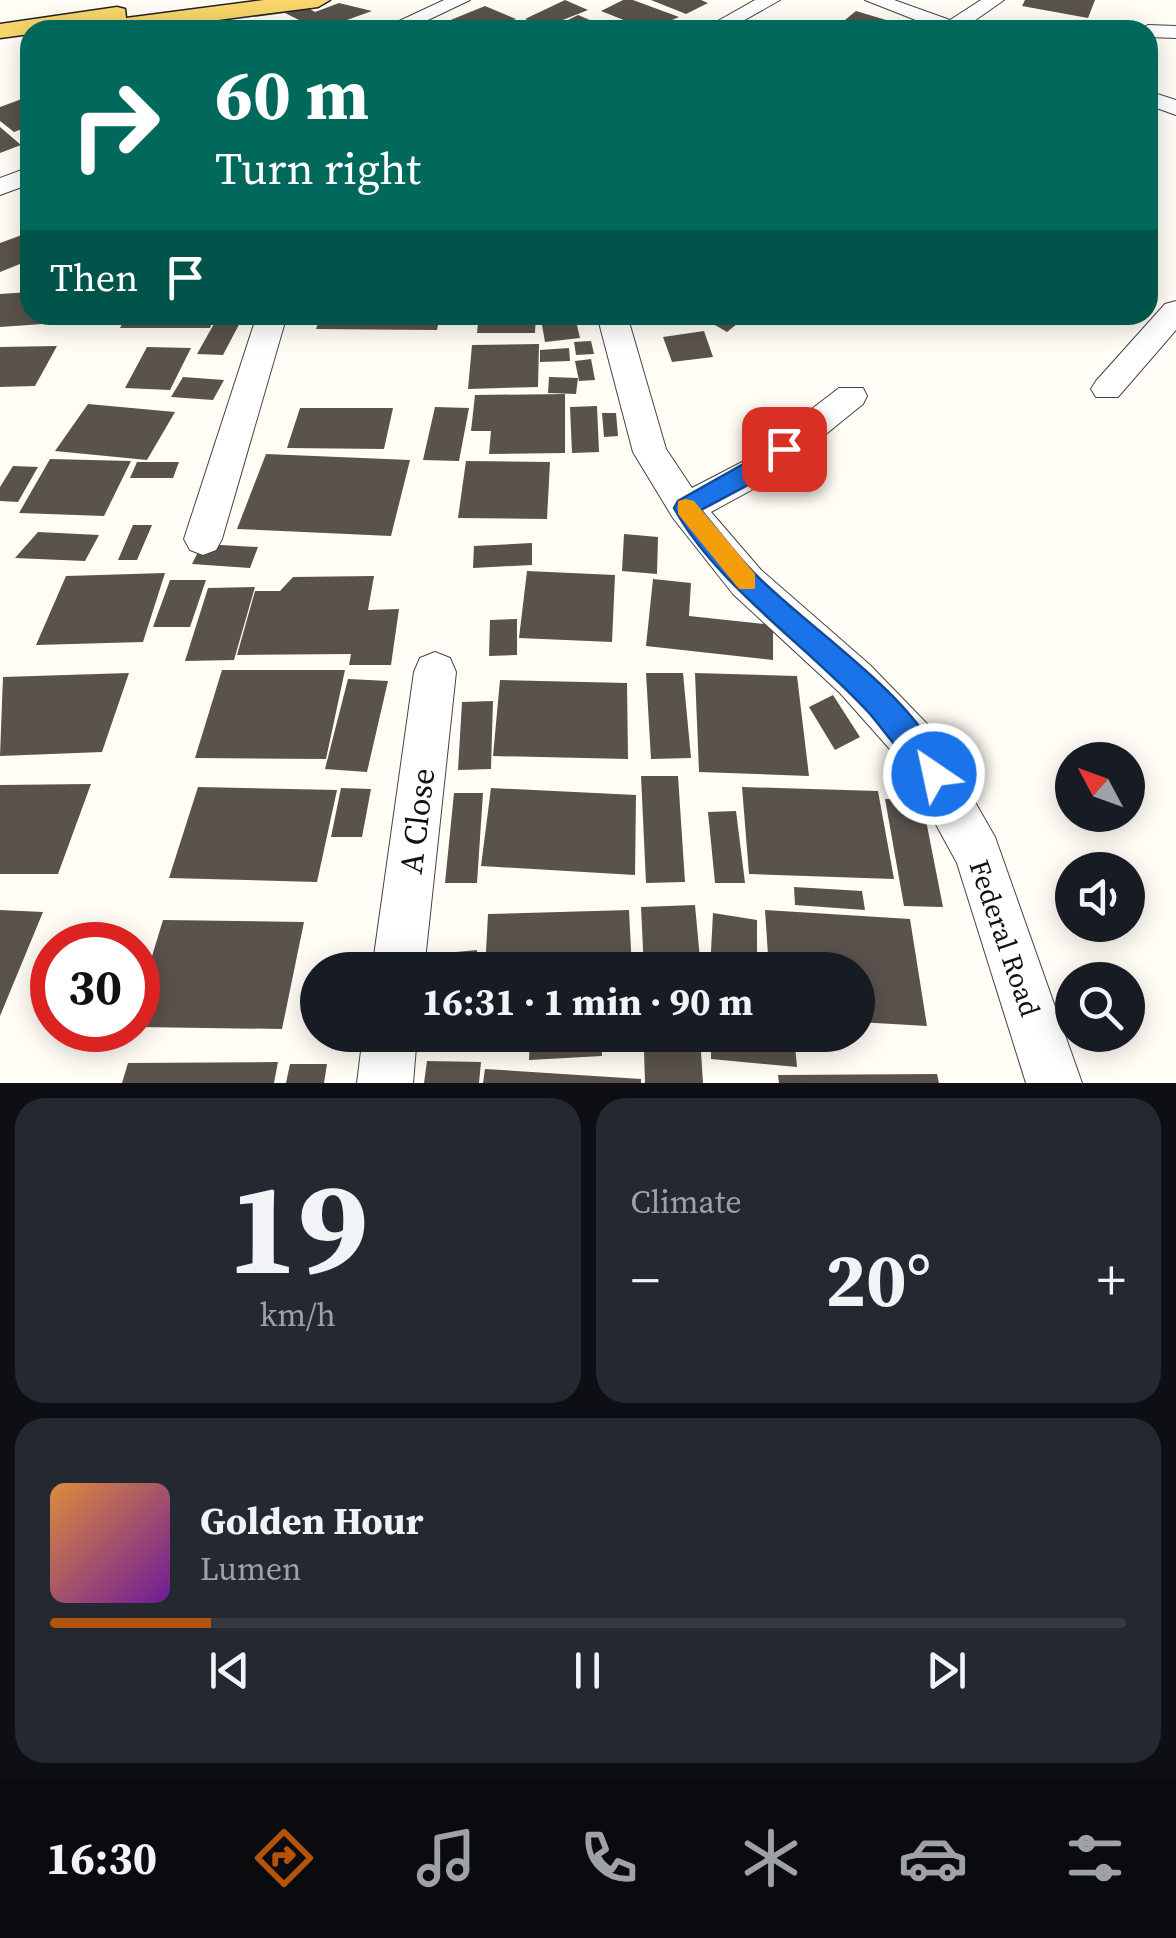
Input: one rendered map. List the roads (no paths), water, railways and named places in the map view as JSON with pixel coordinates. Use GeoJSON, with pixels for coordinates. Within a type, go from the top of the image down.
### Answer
{"type":"FeatureCollection","features":[{"type":"Feature","properties":{"kind":"main road"},"geometry":{"type":"LineString","coordinates":[[79,20],[224,0]]}},
{"type":"Feature","properties":{"kind":"main road"},"geometry":{"type":"LineString","coordinates":[[163,20],[318,0]]}},
{"type":"Feature","properties":{"kind":"street"},"geometry":{"type":"LineString","coordinates":[[413,20],[460,0]]}},
{"type":"Feature","properties":{"kind":"street"},"geometry":{"type":"LineString","coordinates":[[731,20],[770,0]]}},
{"type":"Feature","properties":{"kind":"street"},"geometry":{"type":"LineString","coordinates":[[875,0],[931,20]]}},
{"type":"Feature","properties":{"kind":"street"},"geometry":{"type":"LineString","coordinates":[[968,20],[994,0]]}},
{"type":"Feature","properties":{"kind":"street"},"geometry":{"type":"LineString","coordinates":[[1107,389],[1176,311]]}},
{"type":"Feature","properties":{"kind":"street"},"geometry":{"type":"LineString","coordinates":[[203,539],[269,325]]}},
{"type":"Feature","properties":{"kind":"street","name":"Federal Road"},"geometry":{"type":"LineString","coordinates":[[617,325],[650,452],[686,508],[747,582],[855,679],[919,748],[978,854],[1054,1083]]}},
{"type":"Feature","properties":{"kind":"street"},"geometry":{"type":"LineString","coordinates":[[686,508],[756,471],[851,396]]}},
{"type":"Feature","properties":{"kind":"street","name":"A Close"},"geometry":{"type":"LineString","coordinates":[[400,952],[435,672]]}},
{"type":"Feature","properties":{"kind":"street"},"geometry":{"type":"LineString","coordinates":[[384,1083],[388,1052]]}}]}
